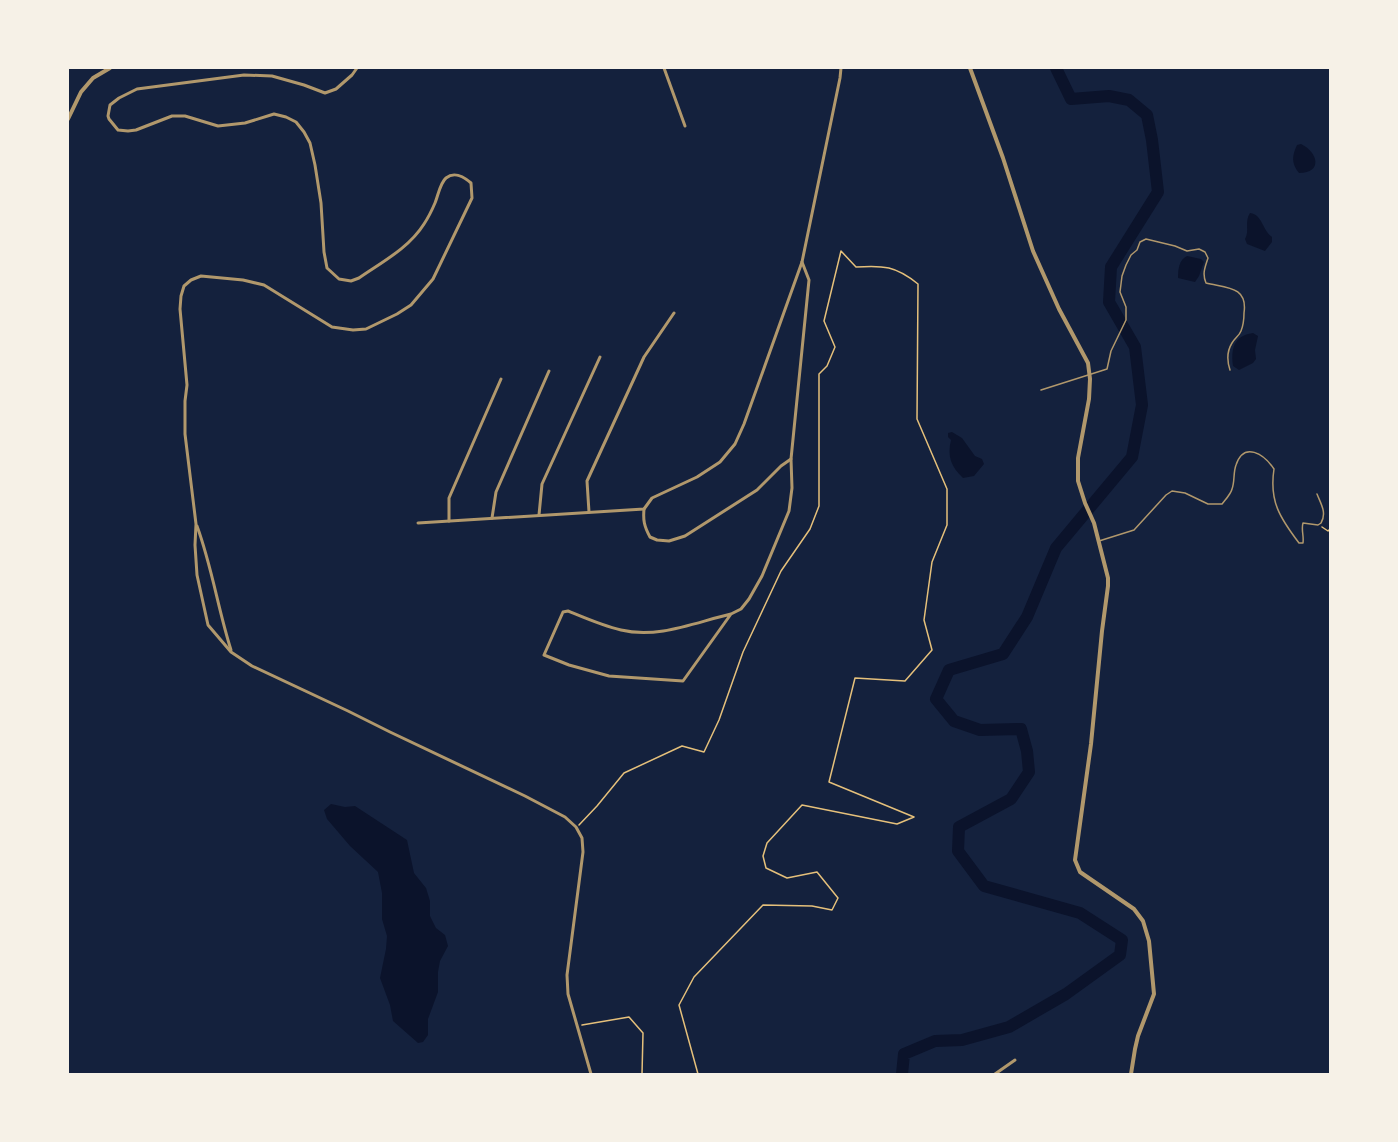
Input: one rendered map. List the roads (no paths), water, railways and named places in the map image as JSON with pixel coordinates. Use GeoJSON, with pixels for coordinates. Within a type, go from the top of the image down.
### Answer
{"type":"FeatureCollection","features":[{"type":"Feature","properties":{"kind":"street"},"geometry":{"type":"LineString","coordinates":[[68,119],[81,92],[93,78],[110,68]]}},
{"type":"Feature","properties":{"kind":"street"},"geometry":{"type":"LineString","coordinates":[[357,68],[336,89],[325,93],[272,76],[244,75],[137,89],[110,105],[109,119],[118,130],[128,131],[172,116],[185,116],[218,126],[245,123],[274,114],[296,122],[310,143],[315,165],[327,268],[339,279],[351,281],[359,278],[404,247],[425,222],[444,179],[457,174],[471,183],[472,198],[433,279],[411,305],[398,314],[366,329],[332,327],[264,285],[243,280],[201,276],[184,286],[180,296],[180,309],[187,385],[185,434],[196,524],[197,575],[208,625],[231,652],[252,666],[525,795],[565,817],[576,827],[582,838],[582,852],[567,975],[568,994],[591,1074]]}},
{"type":"Feature","properties":{"kind":"street"},"geometry":{"type":"LineString","coordinates":[[664,68],[685,126]]}},
{"type":"Feature","properties":{"kind":"street"},"geometry":{"type":"LineString","coordinates":[[791,459],[757,490],[685,536],[669,540],[657,540],[650,537],[643,520],[644,509],[652,498],[697,477],[720,462],[735,444],[744,424],[802,262],[841,68]]}},
{"type":"Feature","properties":{"kind":"street"},"geometry":{"type":"LineString","coordinates":[[970,68],[1003,158],[1033,251],[1054,299],[1088,363],[1089,399],[1078,458],[1078,481],[1094,523],[1108,586],[1091,744],[1075,860],[1080,872],[1134,909],[1143,921],[1149,941],[1154,994],[1136,1042],[1131,1074]]}},
{"type":"Feature","properties":{"kind":"street"},"geometry":{"type":"LineString","coordinates":[[732,614],[683,681],[609,676],[543,655],[563,612],[568,611],[622,630],[648,633],[732,614],[741,609],[749,599],[762,576],[789,511],[792,488],[791,459],[809,280],[802,262]]}},
{"type":"Feature","properties":{"kind":"street"},"geometry":{"type":"LineString","coordinates":[[589,512],[586,482],[644,357],[674,313]]}},
{"type":"Feature","properties":{"kind":"street"},"geometry":{"type":"LineString","coordinates":[[539,515],[542,484],[600,357]]}},
{"type":"Feature","properties":{"kind":"street"},"geometry":{"type":"LineString","coordinates":[[492,518],[496,492],[549,371]]}},
{"type":"Feature","properties":{"kind":"street"},"geometry":{"type":"LineString","coordinates":[[449,521],[449,498],[501,379]]}},
{"type":"Feature","properties":{"kind":"street"},"geometry":{"type":"LineString","coordinates":[[418,523],[644,509]]}},
{"type":"Feature","properties":{"kind":"street"},"geometry":{"type":"LineString","coordinates":[[196,524],[205,549],[231,652]]}},
{"type":"Feature","properties":{"kind":"street"},"geometry":{"type":"LineString","coordinates":[[995,1074],[1015,1060]]}},
{"type":"Feature","properties":{"kind":"lane"},"geometry":{"type":"LineString","coordinates":[[1041,390],[1107,369],[1111,351],[1126,320],[1126,307],[1120,292],[1122,276],[1131,255],[1137,250],[1140,242],[1146,239],[1186,251],[1200,249],[1208,258],[1203,278],[1206,284],[1232,289],[1240,292],[1244,297],[1242,330],[1233,341],[1228,354],[1230,370]]}},
{"type":"Feature","properties":{"kind":"lane"},"geometry":{"type":"LineString","coordinates":[[1099,541],[1134,530],[1172,491],[1208,504],[1222,504],[1232,489],[1238,461],[1242,454],[1250,451],[1268,460],[1274,469],[1272,485],[1279,515],[1299,543],[1303,543],[1303,523],[1318,525],[1324,519],[1325,514],[1317,494]]}},
{"type":"Feature","properties":{"kind":"water"},"geometry":{"type":"Polygon","coordinates":[[[1301,144],[1311,152],[1315,166],[1312,170],[1299,173],[1293,156],[1297,145],[1301,144]]]}},
{"type":"Feature","properties":{"kind":"water"},"geometry":{"type":"Polygon","coordinates":[[[1250,213],[1258,217],[1272,237],[1272,242],[1265,251],[1247,244],[1245,239],[1250,213]]]}},
{"type":"Feature","properties":{"kind":"water"},"geometry":{"type":"Polygon","coordinates":[[[1187,256],[1201,259],[1204,262],[1195,282],[1178,278],[1181,262],[1187,256]]]}},
{"type":"Feature","properties":{"kind":"water"},"geometry":{"type":"Polygon","coordinates":[[[1253,333],[1258,336],[1256,359],[1239,370],[1233,366],[1233,349],[1237,340],[1253,333]]]}},
{"type":"Feature","properties":{"kind":"water"},"geometry":{"type":"Polygon","coordinates":[[[952,432],[962,438],[975,456],[982,459],[984,464],[974,476],[963,478],[953,465],[950,456],[951,440],[948,437],[948,433],[952,432]]]}},
{"type":"Feature","properties":{"kind":"water"},"geometry":{"type":"Polygon","coordinates":[[[331,804],[345,807],[355,806],[407,840],[414,873],[426,888],[430,901],[430,916],[436,928],[445,935],[448,946],[440,961],[438,992],[428,1019],[428,1035],[423,1042],[418,1043],[393,1021],[380,978],[387,936],[382,919],[382,893],[378,872],[350,846],[327,819],[324,810],[331,804]]]}},
{"type":"Feature","properties":{"kind":"waterway"},"geometry":{"type":"LineString","coordinates":[[902,1074],[904,1054],[935,1041],[962,1040],[1009,1027],[1066,994],[1120,955],[1122,940],[1080,913],[984,886],[958,851],[959,827],[1011,799],[1029,772],[1027,751],[1021,729],[980,730],[954,721],[936,699],[949,670],[1003,654],[1027,617],[1056,548],[1132,457],[1142,405],[1135,347],[1109,302],[1111,267],[1158,192],[1147,115],[1129,100],[1109,96],[1071,99],[1056,68]]}}]}
